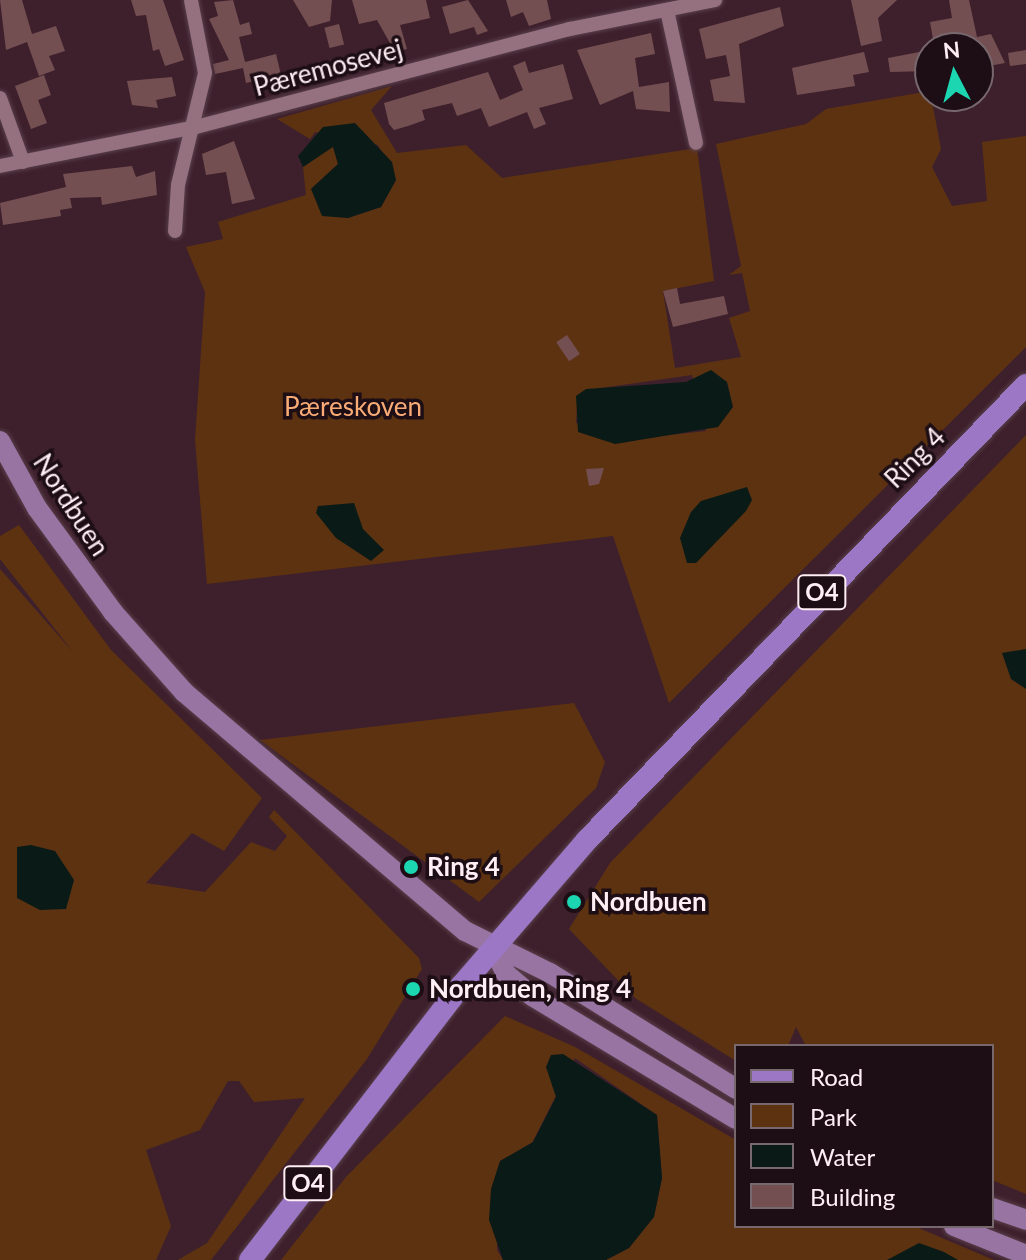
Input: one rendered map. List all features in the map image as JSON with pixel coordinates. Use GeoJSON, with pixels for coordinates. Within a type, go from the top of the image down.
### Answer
{"type":"FeatureCollection","features":[{"type":"Feature","properties":{"kind":"main road","name":"Ring 4"},"geometry":{"type":"LineString","coordinates":[[250,1260],[493,948],[654,768],[1026,385]]}},
{"type":"Feature","properties":{"kind":"street"},"geometry":{"type":"LineString","coordinates":[[175,231],[178,185],[196,127],[205,58],[191,0]]}},
{"type":"Feature","properties":{"kind":"street","name":"Pæremosevej"},"geometry":{"type":"LineString","coordinates":[[0,166],[196,127],[715,0]]}},
{"type":"Feature","properties":{"kind":"street"},"geometry":{"type":"LineString","coordinates":[[667,10],[696,143]]}},
{"type":"Feature","properties":{"kind":"street"},"geometry":{"type":"LineString","coordinates":[[0,98],[23,162]]}},
{"type":"Feature","properties":{"kind":"street","name":"Nordbuen"},"geometry":{"type":"LineString","coordinates":[[0,441],[37,508],[113,612],[184,692],[493,948]]}},
{"type":"Feature","properties":{"kind":"street"},"geometry":{"type":"LineString","coordinates":[[493,948],[550,973],[734,1088]]}},
{"type":"Feature","properties":{"kind":"street"},"geometry":{"type":"LineString","coordinates":[[493,948],[506,974],[532,996],[734,1118]]}},
{"type":"Feature","properties":{"kind":"street"},"geometry":{"type":"LineString","coordinates":[[994,1209],[1026,1220]]}},
{"type":"Feature","properties":{"kind":"street"},"geometry":{"type":"LineString","coordinates":[[959,1228],[1026,1255]]}},
{"type":"Feature","properties":{"kind":"green space","name":"Pæreskoven"},"geometry":{"type":"Polygon","coordinates":[[[392,86],[371,110],[397,153],[466,145],[502,178],[697,148],[714,281],[663,291],[675,368],[741,357],[729,318],[750,311],[742,273],[729,275],[741,266],[716,144],[806,124],[826,109],[914,94],[914,112],[934,112],[941,149],[932,167],[952,206],[987,201],[982,142],[1026,136],[1026,347],[669,703],[613,536],[207,584],[195,440],[205,292],[186,247],[223,239],[218,222],[306,195],[303,167],[333,146],[338,164],[311,189],[348,218],[381,207],[396,180],[378,145],[315,132],[310,139],[277,119],[392,86]],[[692,375],[601,388],[577,409],[576,423],[633,439],[706,431],[692,375]]]}},
{"type":"Feature","properties":{"kind":"green space"},"geometry":{"type":"Polygon","coordinates":[[[1026,435],[1026,1194],[994,1181],[994,1044],[805,1044],[796,1027],[789,1044],[734,1044],[734,1060],[635,998],[569,929],[610,863],[1026,435]]]}},
{"type":"Feature","properties":{"kind":"green space"},"geometry":{"type":"Polygon","coordinates":[[[19,525],[111,650],[262,798],[224,851],[192,833],[146,883],[205,892],[251,842],[275,851],[287,836],[269,817],[274,810],[419,958],[422,969],[367,1059],[211,1260],[178,1260],[207,1243],[305,1098],[254,1102],[239,1081],[228,1081],[200,1130],[146,1150],[171,1226],[156,1260],[0,1260],[0,569],[73,652],[0,559],[0,536],[19,525]]]}},
{"type":"Feature","properties":{"kind":"green space"},"geometry":{"type":"Polygon","coordinates":[[[574,703],[605,762],[596,788],[479,902],[260,740],[574,703]]]}},
{"type":"Feature","properties":{"kind":"green space"},"geometry":{"type":"Polygon","coordinates":[[[505,1016],[575,1047],[734,1139],[734,1228],[919,1228],[994,1260],[606,1260],[629,1248],[654,1216],[662,1178],[657,1115],[575,1058],[532,1143],[500,1161],[497,1250],[503,1260],[281,1260],[346,1177],[505,1016]]]}},
{"type":"Feature","properties":{"kind":"water"},"geometry":{"type":"Polygon","coordinates":[[[355,123],[392,162],[396,180],[381,207],[348,218],[322,216],[311,189],[338,164],[333,147],[303,167],[298,156],[323,127],[355,123]]]}},
{"type":"Feature","properties":{"kind":"water"},"geometry":{"type":"Polygon","coordinates":[[[711,370],[727,382],[733,407],[718,427],[615,444],[578,432],[576,396],[586,389],[686,382],[711,370]]]}},
{"type":"Feature","properties":{"kind":"water"},"geometry":{"type":"Polygon","coordinates":[[[747,487],[752,500],[746,511],[696,563],[687,563],[680,538],[691,512],[701,501],[747,487]]]}},
{"type":"Feature","properties":{"kind":"water"},"geometry":{"type":"Polygon","coordinates":[[[354,503],[363,529],[384,550],[371,561],[336,538],[316,513],[318,506],[354,503]]]}},
{"type":"Feature","properties":{"kind":"water"},"geometry":{"type":"Polygon","coordinates":[[[1026,649],[1026,689],[1011,679],[1002,653],[1026,649]]]}},
{"type":"Feature","properties":{"kind":"water"},"geometry":{"type":"Polygon","coordinates":[[[31,845],[55,851],[74,880],[66,909],[40,910],[17,898],[17,847],[31,845]]]}},
{"type":"Feature","properties":{"kind":"water"},"geometry":{"type":"Polygon","coordinates":[[[563,1054],[657,1115],[662,1178],[654,1217],[629,1248],[606,1260],[503,1260],[489,1220],[491,1189],[500,1161],[533,1142],[556,1097],[546,1067],[551,1055],[563,1054]]]}},
{"type":"Feature","properties":{"kind":"water"},"geometry":{"type":"Polygon","coordinates":[[[919,1243],[944,1252],[958,1260],[887,1260],[919,1243]]]}},
{"type":"Feature","properties":{"kind":"building"},"geometry":{"type":"Polygon","coordinates":[[[0,0],[22,0],[32,34],[56,26],[65,51],[49,56],[55,70],[39,76],[27,42],[6,50],[0,0]]]}},
{"type":"Feature","properties":{"kind":"building"},"geometry":{"type":"Polygon","coordinates":[[[131,0],[163,0],[184,60],[165,66],[159,49],[153,51],[146,15],[136,16],[131,0]]]}},
{"type":"Feature","properties":{"kind":"building"},"geometry":{"type":"Polygon","coordinates":[[[233,0],[240,25],[249,22],[252,34],[239,37],[245,62],[276,54],[281,75],[246,83],[243,68],[215,74],[213,64],[229,60],[209,19],[218,16],[214,2],[233,0]]]}},
{"type":"Feature","properties":{"kind":"building"},"geometry":{"type":"Polygon","coordinates":[[[293,0],[332,0],[330,21],[309,27],[293,0]]]}},
{"type":"Feature","properties":{"kind":"building"},"geometry":{"type":"Polygon","coordinates":[[[352,0],[426,0],[430,18],[400,25],[407,49],[395,52],[377,20],[359,24],[352,0]]]}},
{"type":"Feature","properties":{"kind":"building"},"geometry":{"type":"Polygon","coordinates":[[[468,0],[488,31],[477,35],[474,27],[450,34],[442,7],[468,0]]]}},
{"type":"Feature","properties":{"kind":"building"},"geometry":{"type":"Polygon","coordinates":[[[506,0],[547,0],[551,19],[529,26],[523,12],[511,17],[506,0]]]}},
{"type":"Feature","properties":{"kind":"building"},"geometry":{"type":"Polygon","coordinates":[[[851,0],[897,0],[878,18],[882,41],[861,46],[851,0]]]}},
{"type":"Feature","properties":{"kind":"building"},"geometry":{"type":"Polygon","coordinates":[[[949,0],[969,0],[976,32],[932,32],[930,22],[952,18],[949,0]]]}},
{"type":"Feature","properties":{"kind":"building"},"geometry":{"type":"Polygon","coordinates":[[[780,7],[784,26],[739,44],[745,103],[714,101],[710,80],[730,76],[726,55],[706,59],[699,29],[780,7]]]}},
{"type":"Feature","properties":{"kind":"building"},"geometry":{"type":"Polygon","coordinates":[[[339,24],[344,44],[330,48],[324,28],[339,24]]]}},
{"type":"Feature","properties":{"kind":"building"},"geometry":{"type":"Polygon","coordinates":[[[651,33],[655,54],[635,58],[639,87],[669,82],[670,112],[636,109],[633,91],[600,105],[577,50],[651,33]]]}},
{"type":"Feature","properties":{"kind":"building"},"geometry":{"type":"Polygon","coordinates":[[[994,40],[1005,63],[994,65],[994,40]]]}},
{"type":"Feature","properties":{"kind":"building"},"geometry":{"type":"Polygon","coordinates":[[[1026,50],[1026,64],[1010,66],[1008,53],[1026,50]]]}},
{"type":"Feature","properties":{"kind":"building"},"geometry":{"type":"Polygon","coordinates":[[[864,52],[869,72],[853,75],[855,86],[797,95],[792,68],[864,52]]]}},
{"type":"Feature","properties":{"kind":"building"},"geometry":{"type":"Polygon","coordinates":[[[914,53],[914,71],[890,72],[888,58],[914,53]]]}},
{"type":"Feature","properties":{"kind":"building"},"geometry":{"type":"Polygon","coordinates":[[[525,61],[529,73],[563,64],[573,99],[539,108],[546,124],[534,129],[527,112],[489,127],[481,108],[457,116],[452,103],[422,110],[425,120],[408,126],[394,130],[389,124],[384,103],[488,72],[500,100],[523,90],[513,66],[525,61]]]}},
{"type":"Feature","properties":{"kind":"building"},"geometry":{"type":"Polygon","coordinates":[[[44,75],[51,95],[38,100],[47,123],[31,129],[15,86],[44,75]]]}},
{"type":"Feature","properties":{"kind":"building"},"geometry":{"type":"Polygon","coordinates":[[[172,77],[176,96],[156,100],[158,108],[132,105],[127,81],[172,77]]]}},
{"type":"Feature","properties":{"kind":"building"},"geometry":{"type":"Polygon","coordinates":[[[234,141],[255,199],[232,204],[226,172],[206,175],[202,154],[234,141]]]}},
{"type":"Feature","properties":{"kind":"building"},"geometry":{"type":"Polygon","coordinates":[[[132,166],[136,177],[155,171],[157,195],[102,205],[101,197],[70,198],[72,208],[60,210],[61,216],[3,225],[0,203],[66,187],[63,174],[132,166]]]}},
{"type":"Feature","properties":{"kind":"building"},"geometry":{"type":"Polygon","coordinates":[[[677,288],[680,304],[724,296],[728,314],[673,327],[663,291],[677,288]]]}},
{"type":"Feature","properties":{"kind":"building"},"geometry":{"type":"Polygon","coordinates":[[[567,335],[580,354],[569,361],[556,342],[567,335]]]}},
{"type":"Feature","properties":{"kind":"building"},"geometry":{"type":"Polygon","coordinates":[[[604,468],[599,484],[589,486],[586,469],[604,468]]]}},
{"type":"Feature","properties":{"kind":"place","name":"Ring 4"},"geometry":{"type":"Point","coordinates":[411,867]}},
{"type":"Feature","properties":{"kind":"place","name":"Nordbuen"},"geometry":{"type":"Point","coordinates":[574,902]}},
{"type":"Feature","properties":{"kind":"place","name":"Nordbuen, Ring 4"},"geometry":{"type":"Point","coordinates":[413,989]}}]}
